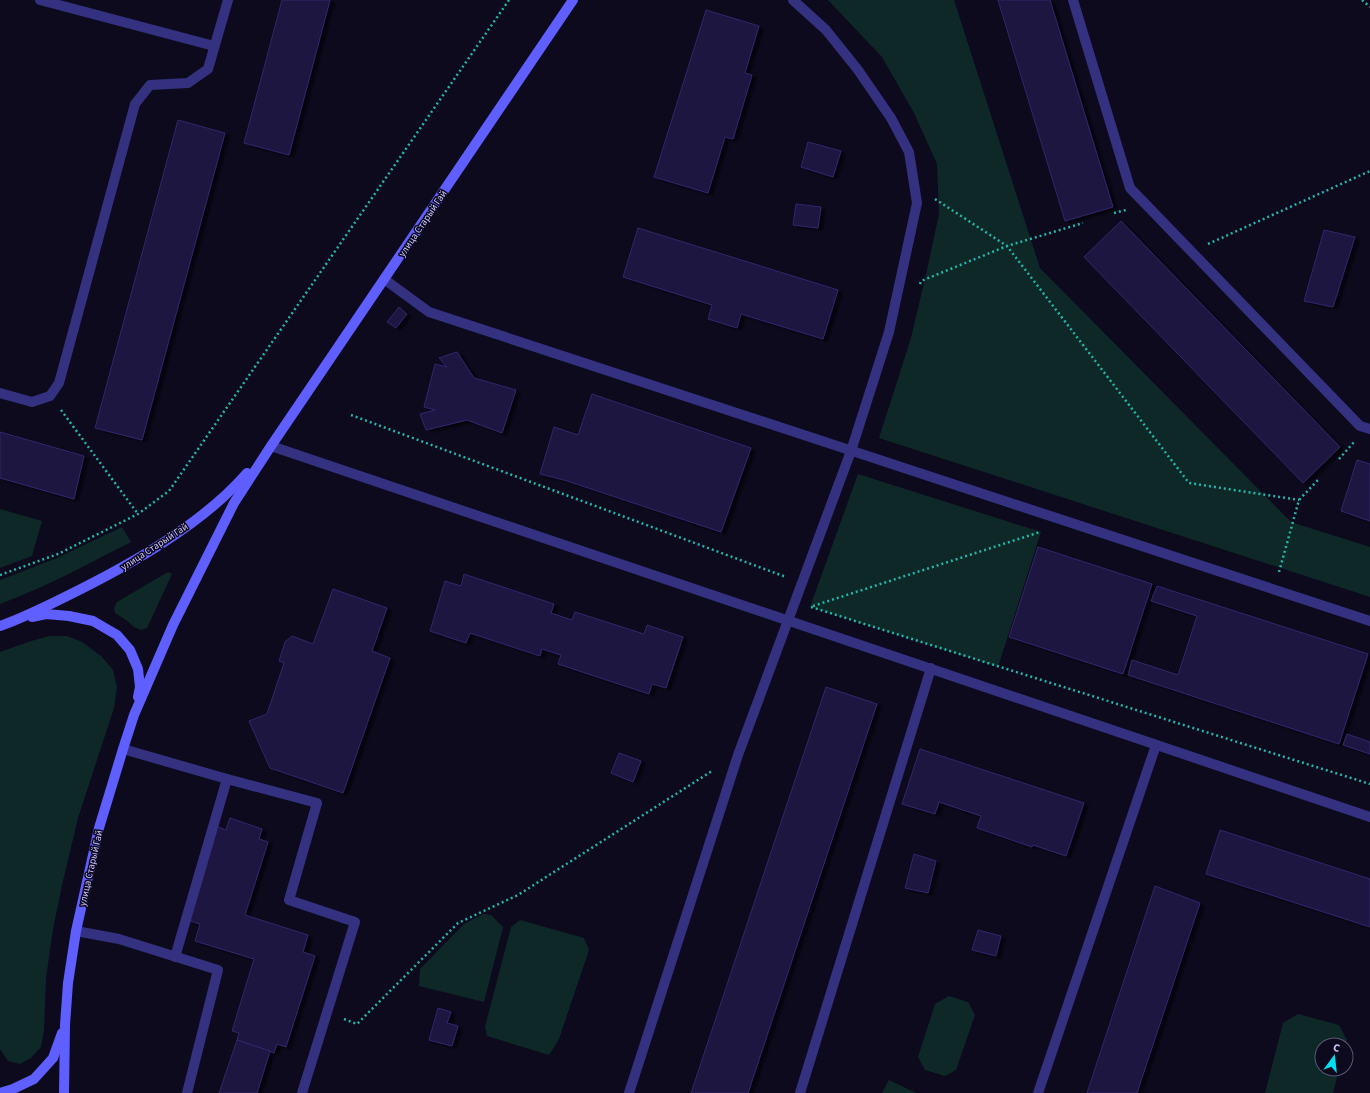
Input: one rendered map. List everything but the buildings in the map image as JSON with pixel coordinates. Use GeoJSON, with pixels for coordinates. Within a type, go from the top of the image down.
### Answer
{"type":"FeatureCollection","features":[{"type":"Feature","properties":{"kind":"street","name":"улица Старый Гай"},"geometry":{"type":"LineString","coordinates":[[64,1093],[65,1025],[68,983],[76,930],[99,828],[134,715],[173,625],[199,570],[234,503],[573,0]]}},
{"type":"Feature","properties":{"kind":"street","name":"улица Старый Гай"},"geometry":{"type":"LineString","coordinates":[[18,620],[103,578],[157,546],[206,513],[240,481],[271,446]]}},
{"type":"Feature","properties":{"kind":"street","name":"улица Старый Гай"},"geometry":{"type":"LineString","coordinates":[[0,626],[18,620],[46,614],[69,616],[93,621],[116,635],[130,650],[138,669],[140,687],[134,715]]}},
{"type":"Feature","properties":{"kind":"street","name":"улица Старый Гай"},"geometry":{"type":"LineString","coordinates":[[0,1093],[13,1089],[34,1079],[53,1058],[65,1025]]}},
{"type":"Feature","properties":{"kind":"lane"},"geometry":{"type":"LineString","coordinates":[[40,0],[214,46]]}},
{"type":"Feature","properties":{"kind":"lane"},"geometry":{"type":"LineString","coordinates":[[0,392],[32,402],[50,396],[59,383],[135,104],[150,85],[188,83],[208,69],[228,0]]}},
{"type":"Feature","properties":{"kind":"lane"},"geometry":{"type":"LineString","coordinates":[[629,1093],[738,755],[851,451],[889,332],[917,203],[909,152],[890,118],[858,70],[826,30],[793,0]]}},
{"type":"Feature","properties":{"kind":"lane"},"geometry":{"type":"LineString","coordinates":[[1073,0],[1130,188],[1360,426],[1370,429]]}},
{"type":"Feature","properties":{"kind":"lane"},"geometry":{"type":"LineString","coordinates":[[384,279],[429,312],[1370,622]]}},
{"type":"Feature","properties":{"kind":"lane"},"geometry":{"type":"LineString","coordinates":[[271,446],[1370,817]]}},
{"type":"Feature","properties":{"kind":"lane"},"geometry":{"type":"LineString","coordinates":[[800,1093],[931,668]]}},
{"type":"Feature","properties":{"kind":"lane"},"geometry":{"type":"LineString","coordinates":[[1038,1093],[1156,745]]}},
{"type":"Feature","properties":{"kind":"lane"},"geometry":{"type":"LineString","coordinates":[[123,749],[317,803],[289,900],[355,922],[302,1093]]}},
{"type":"Feature","properties":{"kind":"lane"},"geometry":{"type":"LineString","coordinates":[[175,957],[227,779]]}},
{"type":"Feature","properties":{"kind":"lane"},"geometry":{"type":"LineString","coordinates":[[76,930],[119,939],[218,970],[187,1093]]}},
{"type":"Feature","properties":{"kind":"path"},"geometry":{"type":"LineString","coordinates":[[0,575],[58,554],[138,514],[169,491],[509,0]]}},
{"type":"Feature","properties":{"kind":"path"},"geometry":{"type":"LineString","coordinates":[[1362,0],[1370,7]]}},
{"type":"Feature","properties":{"kind":"path"},"geometry":{"type":"LineString","coordinates":[[1192,252],[1370,171]]}},
{"type":"Feature","properties":{"kind":"path"},"geometry":{"type":"LineString","coordinates":[[931,196],[1006,246],[1189,483],[1299,500]]}},
{"type":"Feature","properties":{"kind":"path"},"geometry":{"type":"LineString","coordinates":[[50,396],[138,514]]}},
{"type":"Feature","properties":{"kind":"path"},"geometry":{"type":"LineString","coordinates":[[352,415],[802,583],[810,606],[1370,784]]}},
{"type":"Feature","properties":{"kind":"path"},"geometry":{"type":"LineString","coordinates":[[1274,590],[1299,500],[1318,480]]}},
{"type":"Feature","properties":{"kind":"path"},"geometry":{"type":"LineString","coordinates":[[327,1013],[357,1024],[458,923],[518,895],[738,755]]}},
{"type":"Feature","properties":{"kind":"green space"},"geometry":{"type":"Polygon","coordinates":[[[828,0],[954,0],[1040,268],[1291,522],[1370,547],[1370,597],[879,438],[911,338],[939,214],[937,164],[914,113],[882,57],[828,0]]]}},
{"type":"Feature","properties":{"kind":"green space"},"geometry":{"type":"Polygon","coordinates":[[[858,474],[1041,532],[998,667],[810,607],[858,474]]]}},
{"type":"Feature","properties":{"kind":"green space"},"geometry":{"type":"Polygon","coordinates":[[[0,509],[42,521],[32,556],[0,568],[0,509]]]}},
{"type":"Feature","properties":{"kind":"green space"},"geometry":{"type":"Polygon","coordinates":[[[122,527],[131,542],[50,583],[0,604],[0,580],[57,558],[122,527]]]}},
{"type":"Feature","properties":{"kind":"green space"},"geometry":{"type":"Polygon","coordinates":[[[168,572],[172,574],[147,628],[141,630],[134,627],[115,613],[114,608],[117,602],[168,572]]]}},
{"type":"Feature","properties":{"kind":"green space"},"geometry":{"type":"Polygon","coordinates":[[[50,636],[67,636],[82,642],[101,656],[113,670],[117,687],[114,708],[78,818],[63,881],[53,929],[46,978],[44,1030],[41,1047],[31,1058],[20,1064],[8,1061],[0,1049],[0,652],[50,636]]]}},
{"type":"Feature","properties":{"kind":"green space"},"geometry":{"type":"Polygon","coordinates":[[[483,914],[491,915],[503,927],[484,1002],[419,986],[420,969],[464,924],[483,914]]]}},
{"type":"Feature","properties":{"kind":"green space"},"geometry":{"type":"Polygon","coordinates":[[[520,920],[584,938],[589,950],[559,1039],[549,1055],[487,1036],[485,1027],[511,927],[520,920]]]}},
{"type":"Feature","properties":{"kind":"green space"},"geometry":{"type":"Polygon","coordinates":[[[949,996],[968,1002],[975,1015],[956,1070],[945,1076],[925,1070],[918,1057],[935,1004],[949,996]]]}},
{"type":"Feature","properties":{"kind":"green space"},"geometry":{"type":"Polygon","coordinates":[[[1298,1014],[1339,1025],[1345,1037],[1314,1037],[1314,1077],[1337,1077],[1333,1093],[1265,1093],[1283,1023],[1298,1014]]]}},
{"type":"Feature","properties":{"kind":"green space"},"geometry":{"type":"Polygon","coordinates":[[[889,1080],[916,1093],[882,1093],[889,1080]]]}}]}
